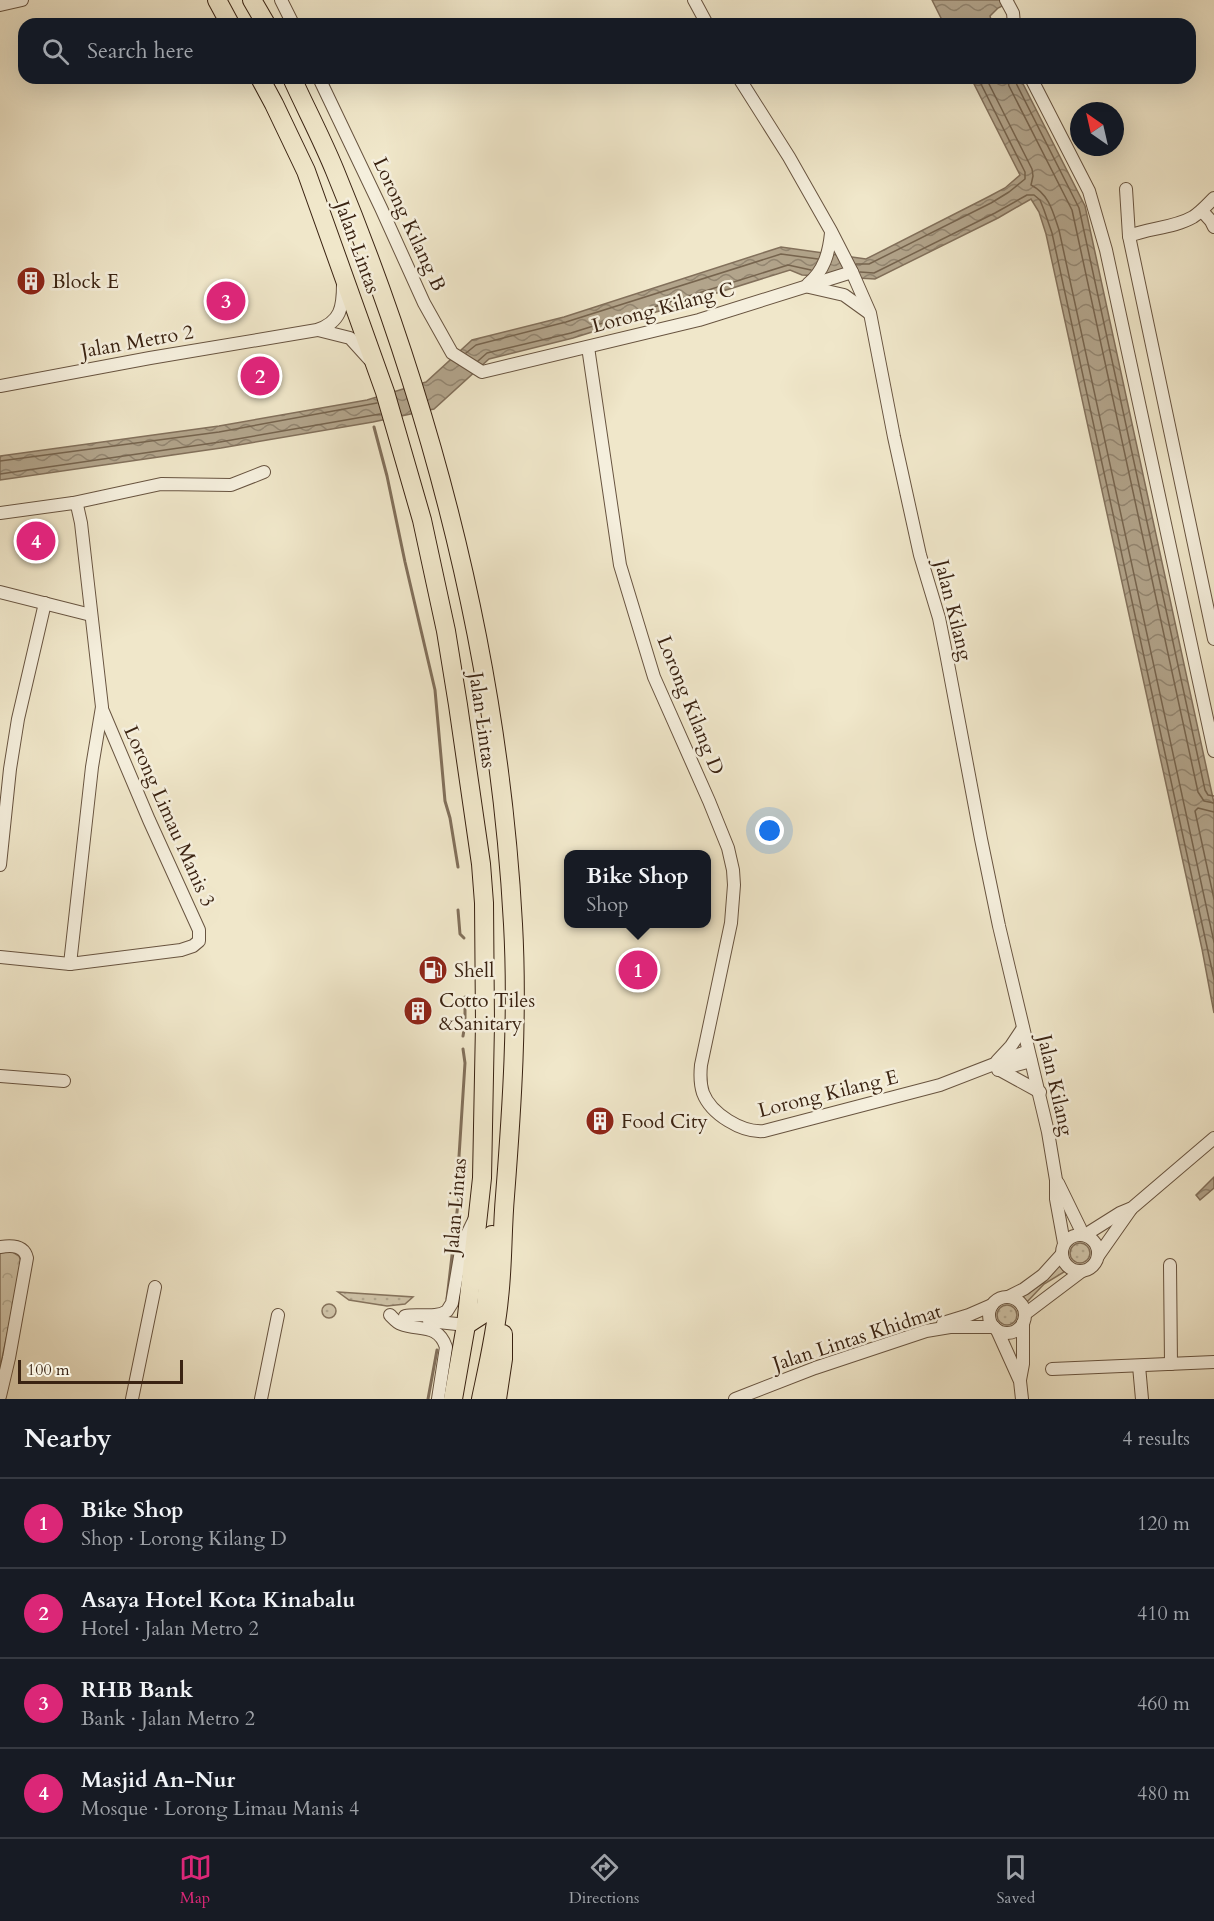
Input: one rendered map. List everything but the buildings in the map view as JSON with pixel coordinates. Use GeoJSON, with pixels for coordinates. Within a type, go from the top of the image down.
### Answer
{"type":"FeatureCollection","features":[{"type":"Feature","properties":{"kind":"highway"},"geometry":{"type":"LineString","coordinates":[[252,0],[262,18]]}},
{"type":"Feature","properties":{"kind":"highway","name":"Jalan Lintas"},"geometry":{"type":"LineString","coordinates":[[263,84],[306,171],[343,271],[385,392],[422,520],[446,631],[481,864],[484,903],[482,1178],[466,1325],[453,1399]]}},
{"type":"Feature","properties":{"kind":"highway"},"geometry":{"type":"LineString","coordinates":[[269,84],[274,104]]}},
{"type":"Feature","properties":{"kind":"highway","name":"Jalan Lintas"},"geometry":{"type":"LineString","coordinates":[[295,84],[334,167],[374,269],[405,358],[437,462],[472,609],[492,718],[501,788],[512,913],[514,1035],[499,1302],[482,1399]]}},
{"type":"Feature","properties":{"kind":"highway"},"geometry":{"type":"LineString","coordinates":[[466,1325],[483,1314],[486,1305],[502,1123],[513,1074]]}},
{"type":"Feature","properties":{"kind":"highway"},"geometry":{"type":"LineString","coordinates":[[498,1399],[503,1359],[503,1321],[499,1302]]}},
{"type":"Feature","properties":{"kind":"street"},"geometry":{"type":"LineString","coordinates":[[0,5],[22,0]]}},
{"type":"Feature","properties":{"kind":"street"},"geometry":{"type":"LineString","coordinates":[[281,0],[290,18]]}},
{"type":"Feature","properties":{"kind":"street"},"geometry":{"type":"LineString","coordinates":[[694,0],[704,18]]}},
{"type":"Feature","properties":{"kind":"street"},"geometry":{"type":"LineString","coordinates":[[1006,0],[1014,18]]}},
{"type":"Feature","properties":{"kind":"street","name":"Lorong Kilang B"},"geometry":{"type":"LineString","coordinates":[[322,84],[424,303],[452,353],[482,372]]}},
{"type":"Feature","properties":{"kind":"street","name":"Jalan Kilang"},"geometry":{"type":"LineString","coordinates":[[743,84],[789,157],[831,231],[870,313],[920,555],[939,618],[981,839],[1029,1056],[1040,1092],[1056,1180],[1056,1199],[1063,1249]]}},
{"type":"Feature","properties":{"kind":"street"},"geometry":{"type":"LineString","coordinates":[[1034,84],[1089,191],[1106,250],[1214,750]]}},
{"type":"Feature","properties":{"kind":"street"},"geometry":{"type":"LineString","coordinates":[[1126,189],[1129,236],[1214,639]]}},
{"type":"Feature","properties":{"kind":"street"},"geometry":{"type":"LineString","coordinates":[[1129,236],[1183,221],[1202,211],[1214,198]]}},
{"type":"Feature","properties":{"kind":"street"},"geometry":{"type":"LineString","coordinates":[[1202,211],[1214,227]]}},
{"type":"Feature","properties":{"kind":"street"},"geometry":{"type":"LineString","coordinates":[[805,286],[817,276],[825,262],[830,248],[831,231]]}},
{"type":"Feature","properties":{"kind":"street","name":"Jalan Metro 2"},"geometry":{"type":"LineString","coordinates":[[0,386],[150,357],[317,330],[334,321],[339,313],[343,302],[343,271]]}},
{"type":"Feature","properties":{"kind":"street","name":"Lorong Kilang C"},"geometry":{"type":"LineString","coordinates":[[482,372],[699,320],[852,272]]}},
{"type":"Feature","properties":{"kind":"street"},"geometry":{"type":"LineString","coordinates":[[805,286],[844,295],[870,313]]}},
{"type":"Feature","properties":{"kind":"street","name":"Jalan Metro 2"},"geometry":{"type":"LineString","coordinates":[[317,330],[340,334],[354,341],[372,363],[385,392]]}},
{"type":"Feature","properties":{"kind":"street","name":"Lorong Kilang D"},"geometry":{"type":"LineString","coordinates":[[588,346],[620,565],[654,677],[728,848],[733,870],[731,923],[700,1076]]}},
{"type":"Feature","properties":{"kind":"street"},"geometry":{"type":"LineString","coordinates":[[0,513],[73,503],[161,484],[231,485],[264,472]]}},
{"type":"Feature","properties":{"kind":"street"},"geometry":{"type":"LineString","coordinates":[[0,957],[70,964],[92,767],[102,707],[81,522],[77,505],[73,503]]}},
{"type":"Feature","properties":{"kind":"street"},"geometry":{"type":"LineString","coordinates":[[0,592],[91,615]]}},
{"type":"Feature","properties":{"kind":"street"},"geometry":{"type":"LineString","coordinates":[[0,865],[10,769],[18,719],[45,603]]}},
{"type":"Feature","properties":{"kind":"street","name":"Lorong Limau Manis 3"},"geometry":{"type":"LineString","coordinates":[[70,964],[181,950],[200,940],[199,930],[149,820],[102,707]]}},
{"type":"Feature","properties":{"kind":"street"},"geometry":{"type":"LineString","coordinates":[[1023,1028],[996,1067],[1040,1092]]}},
{"type":"Feature","properties":{"kind":"street","name":"Lorong Kilang E"},"geometry":{"type":"LineString","coordinates":[[700,1076],[704,1095],[716,1110],[737,1126],[755,1132],[874,1104],[1029,1056]]}},
{"type":"Feature","properties":{"kind":"street"},"geometry":{"type":"LineString","coordinates":[[0,1076],[64,1081]]}},
{"type":"Feature","properties":{"kind":"street"},"geometry":{"type":"LineString","coordinates":[[996,1328],[1011,1332],[1082,1271],[1090,1268],[1132,1208],[1214,1138]]}},
{"type":"Feature","properties":{"kind":"street","name":"Jalan Kilang"},"geometry":{"type":"LineString","coordinates":[[1056,1180],[1083,1235]]}},
{"type":"Feature","properties":{"kind":"street"},"geometry":{"type":"LineString","coordinates":[[1008,1297],[1043,1275],[1073,1236],[1083,1235],[1132,1208]]}},
{"type":"Feature","properties":{"kind":"street"},"geometry":{"type":"LineString","coordinates":[[466,1325],[419,1320],[405,1316],[416,1314],[436,1316],[447,1311],[452,1303],[462,1245],[477,1214]]}},
{"type":"Feature","properties":{"kind":"street"},"geometry":{"type":"LineString","coordinates":[[1083,1235],[1096,1244],[1098,1256]]}},
{"type":"Feature","properties":{"kind":"street"},"geometry":{"type":"LineString","coordinates":[[0,1247],[21,1248],[26,1251],[27,1258],[0,1396]]}},
{"type":"Feature","properties":{"kind":"street"},"geometry":{"type":"LineString","coordinates":[[1063,1249],[1065,1263],[1068,1267],[1082,1271]]}},
{"type":"Feature","properties":{"kind":"street"},"geometry":{"type":"LineString","coordinates":[[1170,1265],[1171,1364]]}},
{"type":"Feature","properties":{"kind":"street"},"geometry":{"type":"LineString","coordinates":[[132,1399],[155,1287]]}},
{"type":"Feature","properties":{"kind":"street"},"geometry":{"type":"LineString","coordinates":[[926,1331],[937,1324],[969,1315],[1002,1298],[1014,1298],[1020,1302],[1024,1308],[1023,1364],[1020,1381],[1022,1399]]}},
{"type":"Feature","properties":{"kind":"street"},"geometry":{"type":"LineString","coordinates":[[992,1305],[989,1316],[1020,1381]]}},
{"type":"Feature","properties":{"kind":"street"},"geometry":{"type":"LineString","coordinates":[[261,1399],[278,1315]]}},
{"type":"Feature","properties":{"kind":"street"},"geometry":{"type":"LineString","coordinates":[[390,1315],[399,1324],[429,1329],[444,1340],[446,1347],[438,1399]]}},
{"type":"Feature","properties":{"kind":"street","name":"Jalan Lintas Khidmat"},"geometry":{"type":"LineString","coordinates":[[735,1399],[815,1368],[926,1331],[950,1327],[996,1328]]}},
{"type":"Feature","properties":{"kind":"street"},"geometry":{"type":"LineString","coordinates":[[1052,1369],[1214,1362]]}},
{"type":"Feature","properties":{"kind":"street"},"geometry":{"type":"LineString","coordinates":[[1139,1366],[1142,1399]]}},
{"type":"Feature","properties":{"kind":"green space"},"geometry":{"type":"Polygon","coordinates":[[[1080,1243],[1087,1246],[1090,1253],[1087,1260],[1080,1263],[1073,1260],[1070,1253],[1073,1246],[1080,1243]]]}},
{"type":"Feature","properties":{"kind":"green space"},"geometry":{"type":"Polygon","coordinates":[[[11,1251],[19,1256],[22,1264],[0,1368],[0,1253],[11,1251]]]}},
{"type":"Feature","properties":{"kind":"green space"},"geometry":{"type":"Polygon","coordinates":[[[1060,1265],[1064,1272],[1044,1284],[1026,1303],[1022,1297],[1043,1283],[1060,1265]]]}},
{"type":"Feature","properties":{"kind":"green space"},"geometry":{"type":"Polygon","coordinates":[[[338,1292],[413,1297],[405,1304],[387,1306],[349,1300],[338,1292]]]}},
{"type":"Feature","properties":{"kind":"green space"},"geometry":{"type":"Polygon","coordinates":[[[326,1304],[332,1304],[336,1311],[332,1318],[326,1318],[322,1314],[322,1308],[326,1304]]]}},
{"type":"Feature","properties":{"kind":"green space"},"geometry":{"type":"Polygon","coordinates":[[[1007,1305],[1014,1308],[1017,1315],[1014,1322],[1007,1325],[1000,1322],[997,1315],[1000,1308],[1007,1305]]]}},
{"type":"Feature","properties":{"kind":"water"},"geometry":{"type":"Polygon","coordinates":[[[932,0],[1014,0],[998,8],[990,18],[941,18],[932,0]]]}},
{"type":"Feature","properties":{"kind":"water"},"geometry":{"type":"Polygon","coordinates":[[[974,84],[1023,84],[1085,206],[1214,803],[1214,1013],[1046,234],[1039,212],[1031,199],[998,218],[875,279],[802,275],[790,270],[573,338],[489,359],[434,409],[373,422],[221,448],[0,480],[0,456],[219,426],[367,400],[426,382],[472,340],[564,317],[781,247],[866,259],[1005,188],[1020,175],[974,84]]]}},
{"type":"Feature","properties":{"kind":"water"},"geometry":{"type":"Polygon","coordinates":[[[1214,1177],[1214,1188],[1200,1200],[1196,1195],[1214,1177]]]}},
{"type":"Feature","properties":{"kind":"waterway"},"geometry":{"type":"LineString","coordinates":[[374,427],[435,690],[445,801],[458,867]]}},
{"type":"Feature","properties":{"kind":"waterway"},"geometry":{"type":"LineString","coordinates":[[458,910],[460,934],[464,938]]}},
{"type":"Feature","properties":{"kind":"waterway"},"geometry":{"type":"LineString","coordinates":[[463,1036],[465,997]]}},
{"type":"Feature","properties":{"kind":"waterway"},"geometry":{"type":"LineString","coordinates":[[447,1299],[461,1177],[458,1172],[465,1063],[463,1049]]}},
{"type":"Feature","properties":{"kind":"waterway"},"geometry":{"type":"LineString","coordinates":[[428,1399],[437,1350]]}},
{"type":"Feature","properties":{"kind":"place","name":"Block E"},"geometry":{"type":"Point","coordinates":[31,281]}},
{"type":"Feature","properties":{"kind":"place","name":"RHB Bank"},"geometry":{"type":"Point","coordinates":[226,301]}},
{"type":"Feature","properties":{"kind":"place","name":"Asaya Hotel Kota Kinabalu"},"geometry":{"type":"Point","coordinates":[260,376]}},
{"type":"Feature","properties":{"kind":"place","name":"Masjid An-Nur"},"geometry":{"type":"Point","coordinates":[36,541]}},
{"type":"Feature","properties":{"kind":"place","name":"Shell"},"geometry":{"type":"Point","coordinates":[433,970]}},
{"type":"Feature","properties":{"kind":"place","name":"Bike Shop"},"geometry":{"type":"Point","coordinates":[638,970]}},
{"type":"Feature","properties":{"kind":"place","name":"Cotto Tiles &Sanitary"},"geometry":{"type":"Point","coordinates":[418,1011]}},
{"type":"Feature","properties":{"kind":"place","name":"Food City"},"geometry":{"type":"Point","coordinates":[600,1121]}}]}
